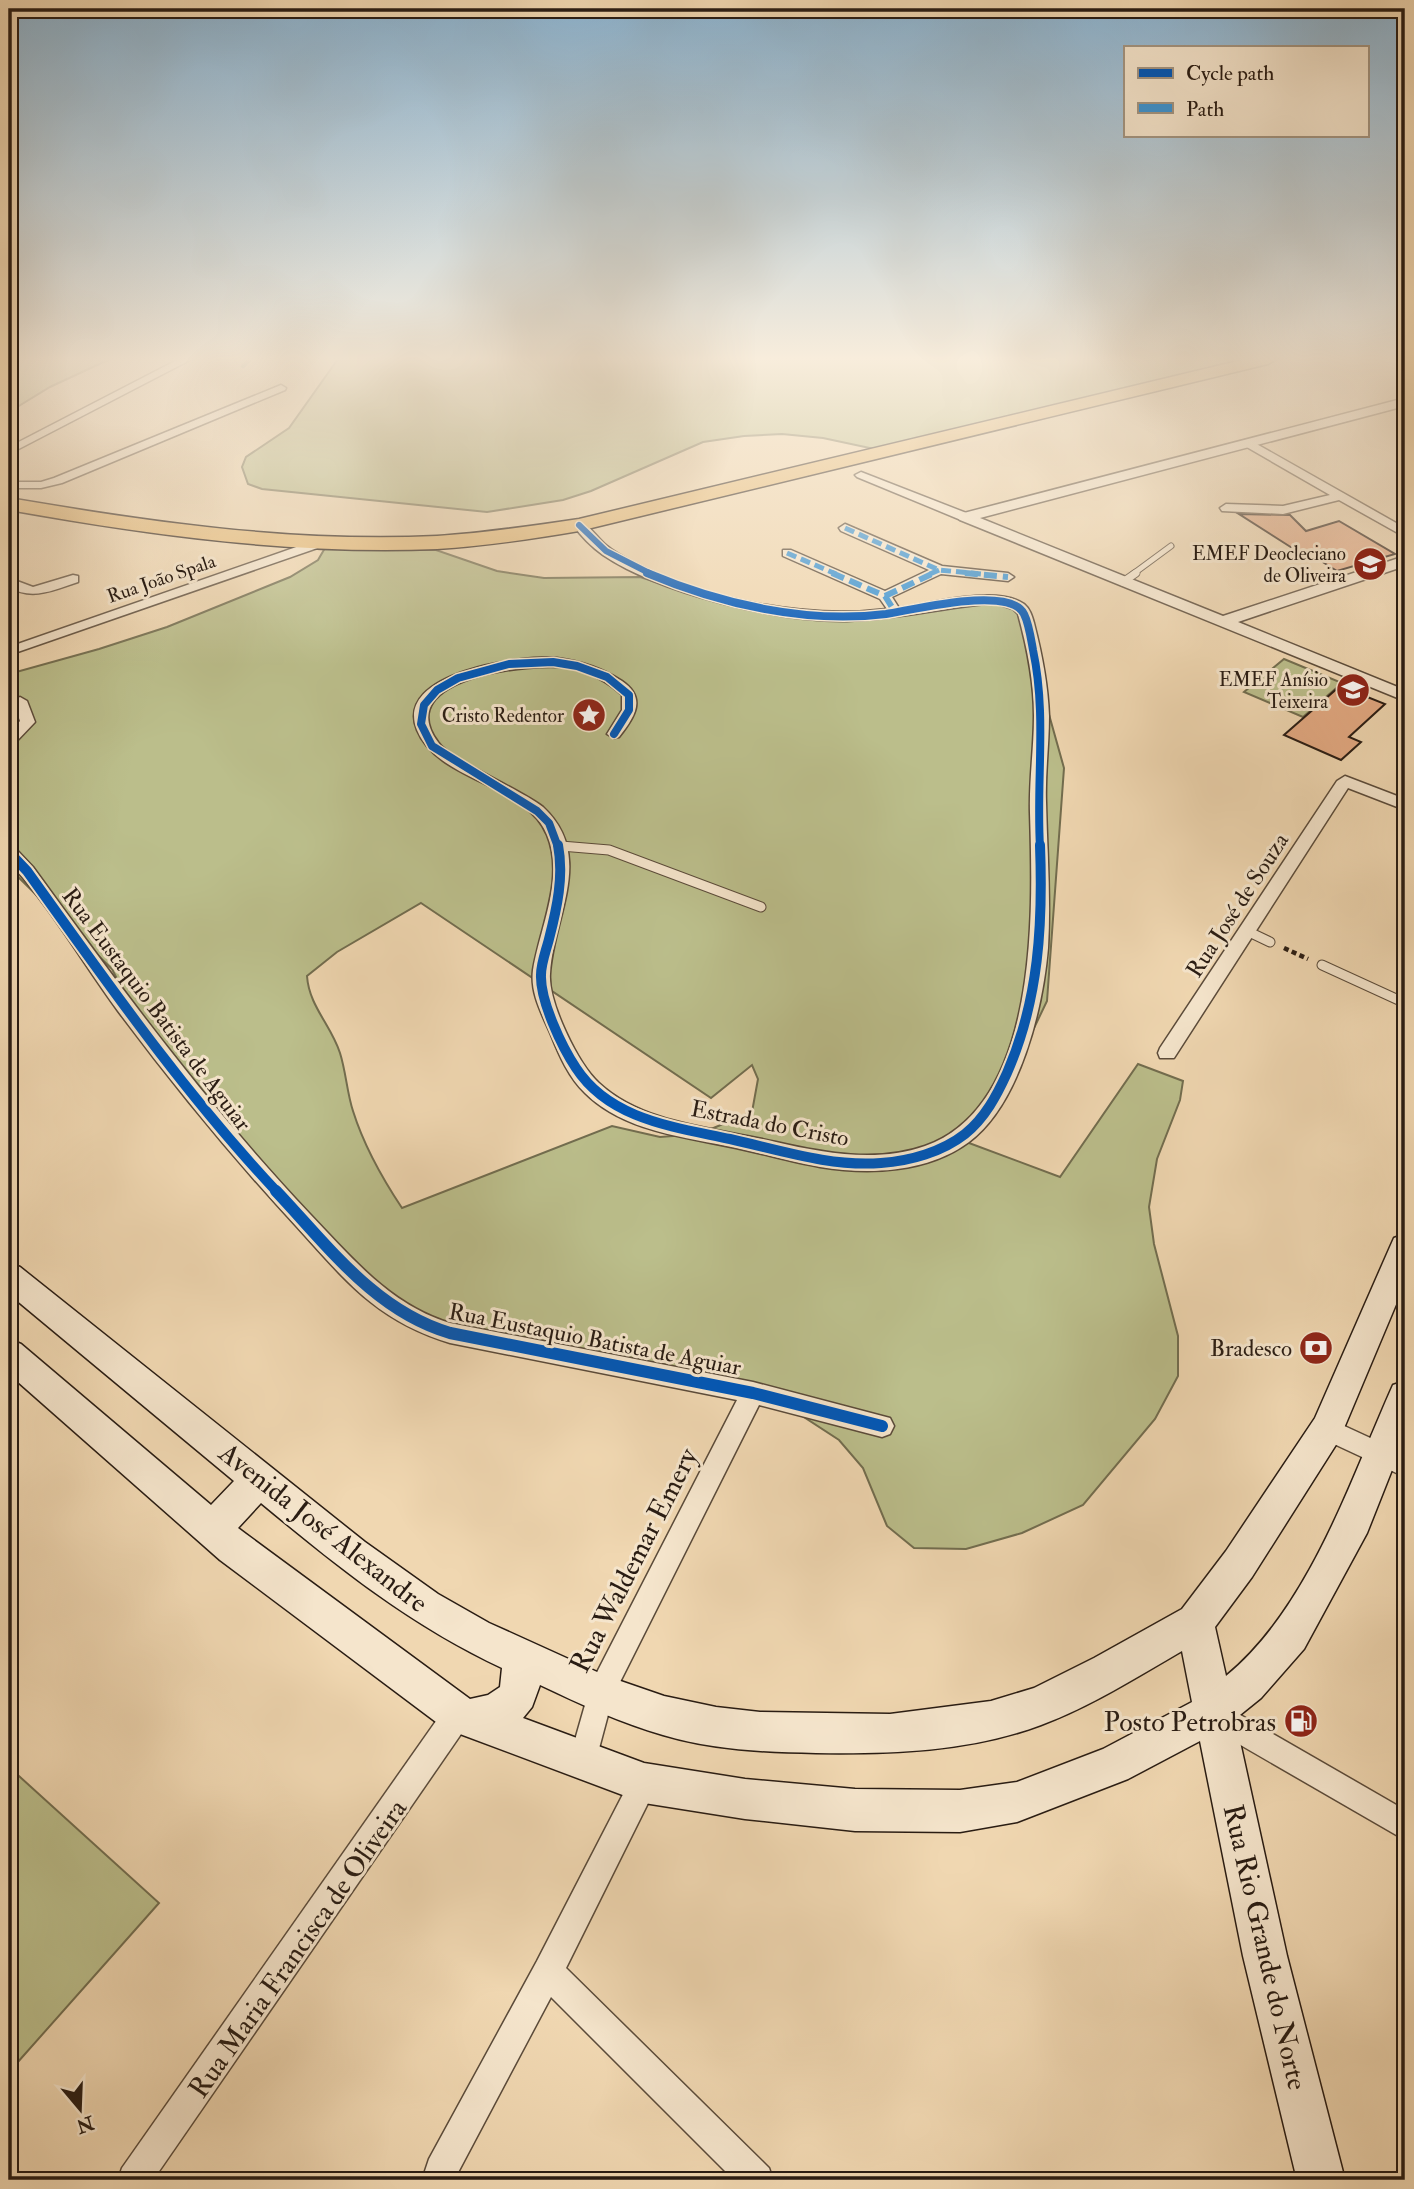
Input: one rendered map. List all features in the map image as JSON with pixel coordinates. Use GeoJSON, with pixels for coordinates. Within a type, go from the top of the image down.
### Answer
{"type":"FeatureCollection","features":[{"type":"Feature","properties":{"kind":"highway"},"geometry":{"type":"LineString","coordinates":[[9,504],[160,529],[391,544],[480,541],[579,525],[844,461]]}},
{"type":"Feature","properties":{"kind":"main road"},"geometry":{"type":"LineString","coordinates":[[1195,1622],[1239,1564],[1327,1429],[1405,1247]]}},
{"type":"Feature","properties":{"kind":"main road","name":"Avenida José Alexandre"},"geometry":{"type":"LineString","coordinates":[[9,1276],[352,1555],[403,1593],[476,1636],[600,1693],[664,1716],[716,1727],[760,1732],[890,1734],[946,1729],[991,1721],[1040,1706],[1108,1672],[1195,1622]]}},
{"type":"Feature","properties":{"kind":"main road"},"geometry":{"type":"LineString","coordinates":[[9,1354],[212,1530],[466,1717],[644,1783],[745,1799],[855,1810],[960,1811],[1017,1802],[1114,1765],[1212,1713],[1247,1684],[1291,1636],[1354,1521],[1393,1461],[1405,1396]]}},
{"type":"Feature","properties":{"kind":"main road"},"geometry":{"type":"LineString","coordinates":[[212,1530],[259,1479]]}},
{"type":"Feature","properties":{"kind":"main road","name":"Rua Rio Grande do Norte"},"geometry":{"type":"LineString","coordinates":[[1195,1622],[1265,1956],[1321,2180]]}},
{"type":"Feature","properties":{"kind":"main road"},"geometry":{"type":"LineString","coordinates":[[466,1717],[509,1707],[520,1695],[524,1682],[520,1656]]}},
{"type":"Feature","properties":{"kind":"street"},"geometry":{"type":"LineString","coordinates":[[9,485],[41,485],[58,481],[106,461]]}},
{"type":"Feature","properties":{"kind":"street"},"geometry":{"type":"LineString","coordinates":[[965,517],[1196,461]]}},
{"type":"Feature","properties":{"kind":"street"},"geometry":{"type":"LineString","coordinates":[[981,523],[1203,461]]}},
{"type":"Feature","properties":{"kind":"street"},"geometry":{"type":"LineString","coordinates":[[1279,461],[1405,533]]}},
{"type":"Feature","properties":{"kind":"street"},"geometry":{"type":"LineString","coordinates":[[861,475],[1405,695]]}},
{"type":"Feature","properties":{"kind":"street"},"geometry":{"type":"LineString","coordinates":[[1226,508],[1283,510],[1341,496]]}},
{"type":"Feature","properties":{"kind":"street","name":"Estrada do Cristo"},"geometry":{"type":"LineString","coordinates":[[561,846],[558,889],[541,974],[543,996],[576,1069],[600,1095],[628,1112],[649,1120],[843,1162],[878,1163],[933,1152],[956,1140],[975,1125],[995,1098],[1016,1057],[1028,1025],[1037,977],[1042,897],[1037,799],[1041,700],[1026,622],[1018,606],[996,599],[895,612],[822,616],[710,594],[675,584],[618,559],[579,525]]}},
{"type":"Feature","properties":{"kind":"street"},"geometry":{"type":"LineString","coordinates":[[845,528],[939,570],[1008,577]]}},
{"type":"Feature","properties":{"kind":"street","name":"Rua João Spala"},"geometry":{"type":"LineString","coordinates":[[9,651],[325,541]]}},
{"type":"Feature","properties":{"kind":"street"},"geometry":{"type":"LineString","coordinates":[[786,554],[886,596],[895,612]]}},
{"type":"Feature","properties":{"kind":"street"},"geometry":{"type":"LineString","coordinates":[[1230,625],[1405,561]]}},
{"type":"Feature","properties":{"kind":"street"},"geometry":{"type":"LineString","coordinates":[[886,596],[939,570]]}},
{"type":"Feature","properties":{"kind":"street"},"geometry":{"type":"LineString","coordinates":[[1230,625],[1405,574]]}},
{"type":"Feature","properties":{"kind":"street"},"geometry":{"type":"LineString","coordinates":[[9,582],[20,590],[30,592],[73,579]]}},
{"type":"Feature","properties":{"kind":"street"},"geometry":{"type":"LineString","coordinates":[[561,846],[542,815],[432,746],[421,731],[420,708],[433,691],[463,677],[512,664],[551,662],[591,670],[625,690],[631,705],[628,715],[614,734]]}},
{"type":"Feature","properties":{"kind":"street"},"geometry":{"type":"LineString","coordinates":[[9,741],[28,722],[20,701]]}},
{"type":"Feature","properties":{"kind":"street","name":"Rua José de Souza"},"geometry":{"type":"LineString","coordinates":[[1167,1053],[1345,781],[1405,805]]}},
{"type":"Feature","properties":{"kind":"street","name":"Rua Eustaquio Batista de Aguiar"},"geometry":{"type":"LineString","coordinates":[[9,852],[27,871],[179,1080],[248,1162],[332,1251],[400,1313],[425,1326],[450,1333],[753,1393],[882,1426]]}},
{"type":"Feature","properties":{"kind":"street","name":"Rua Waldemar Emery"},"geometry":{"type":"LineString","coordinates":[[583,1761],[600,1693],[753,1393]]}},
{"type":"Feature","properties":{"kind":"street"},"geometry":{"type":"LineString","coordinates":[[1327,1429],[1393,1461]]}},
{"type":"Feature","properties":{"kind":"street"},"geometry":{"type":"LineString","coordinates":[[1212,1713],[1405,1826]]}},
{"type":"Feature","properties":{"kind":"street","name":"Rua Maria Francisca de Oliveira"},"geometry":{"type":"LineString","coordinates":[[134,2180],[466,1717]]}},
{"type":"Feature","properties":{"kind":"street"},"geometry":{"type":"LineString","coordinates":[[441,2171],[548,1972],[644,1783]]}},
{"type":"Feature","properties":{"kind":"street"},"geometry":{"type":"LineString","coordinates":[[548,1972],[757,2180]]}},
{"type":"Feature","properties":{"kind":"lane"},"geometry":{"type":"LineString","coordinates":[[1123,582],[1171,546]]}},
{"type":"Feature","properties":{"kind":"lane"},"geometry":{"type":"LineString","coordinates":[[561,846],[609,850],[761,907]]}},
{"type":"Feature","properties":{"kind":"lane"},"geometry":{"type":"LineString","coordinates":[[1247,932],[1270,942]]}},
{"type":"Feature","properties":{"kind":"lane"},"geometry":{"type":"LineString","coordinates":[[1322,965],[1405,1003]]}},
{"type":"Feature","properties":{"kind":"path"},"geometry":{"type":"LineString","coordinates":[[1270,942],[1322,965]]}},
{"type":"Feature","properties":{"kind":"green space"},"geometry":{"type":"Polygon","coordinates":[[[244,461],[659,461],[591,491],[563,500],[487,512],[262,489],[248,484],[242,467],[244,461]]]}},
{"type":"Feature","properties":{"kind":"green space"},"geometry":{"type":"Polygon","coordinates":[[[325,548],[436,550],[497,571],[544,578],[640,577],[716,601],[825,612],[883,613],[992,602],[1018,604],[1064,768],[1047,1001],[1001,1097],[961,1140],[1060,1177],[1138,1064],[1183,1081],[1180,1100],[1157,1159],[1149,1207],[1154,1244],[1178,1336],[1178,1376],[1155,1419],[1083,1505],[1022,1533],[966,1549],[914,1548],[887,1526],[863,1468],[839,1440],[796,1412],[411,1320],[165,1072],[112,969],[9,868],[9,674],[167,627],[290,577],[318,560],[325,548]],[[421,903],[337,952],[307,976],[312,997],[340,1053],[351,1104],[362,1137],[402,1208],[612,1126],[660,1137],[699,1134],[752,1112],[758,1079],[752,1065],[711,1098],[421,903]]]}},
{"type":"Feature","properties":{"kind":"green space"},"geometry":{"type":"Polygon","coordinates":[[[1284,659],[1342,683],[1303,717],[1244,692],[1284,659]]]}},
{"type":"Feature","properties":{"kind":"green space"},"geometry":{"type":"Polygon","coordinates":[[[9,1767],[159,1903],[9,2072],[9,1767]]]}},
{"type":"Feature","properties":{"kind":"building"},"geometry":{"type":"Polygon","coordinates":[[[1239,514],[1290,515],[1306,531],[1339,521],[1395,554],[1337,571],[1305,551],[1300,553],[1239,514]]]}},
{"type":"Feature","properties":{"kind":"building"},"geometry":{"type":"Polygon","coordinates":[[[1340,686],[1385,704],[1349,737],[1361,742],[1341,760],[1284,735],[1340,686]]]}},
{"type":"Feature","properties":{"kind":"marked path"},"geometry":{"type":"LineString","coordinates":[[845,528],[939,570],[1008,577]]}},
{"type":"Feature","properties":{"kind":"marked path"},"geometry":{"type":"LineString","coordinates":[[787,553],[885,596],[895,612]]}},
{"type":"Feature","properties":{"kind":"marked path"},"geometry":{"type":"LineString","coordinates":[[885,596],[939,570]]}},
{"type":"Feature","properties":{"kind":"cycle path"},"geometry":{"type":"LineString","coordinates":[[579,525],[606,551],[633,567],[691,589],[758,606],[821,616],[847,617],[996,599],[1018,606],[1024,613],[1035,657],[1041,701],[1038,798],[1041,881],[1039,949],[1035,983],[1018,1048],[995,1097],[971,1129],[946,1146],[919,1156],[880,1163],[844,1162],[671,1127],[627,1112],[607,1101],[590,1086],[571,1059],[543,996],[541,974],[554,918],[560,876],[557,838],[549,823],[530,805],[432,746],[421,724],[424,705],[437,690],[458,678],[509,664],[553,662],[592,670],[627,692],[631,701],[629,710],[614,734]]}},
{"type":"Feature","properties":{"kind":"cycle path"},"geometry":{"type":"LineString","coordinates":[[9,852],[27,871],[159,1052],[230,1139],[351,1271],[376,1295],[401,1313],[450,1333],[753,1393],[882,1426]]}},
{"type":"Feature","properties":{"kind":"place","name":"EMEF Deocleciano de Oliveira"},"geometry":{"type":"Point","coordinates":[1370,564]}},
{"type":"Feature","properties":{"kind":"place","name":"EMEF Anísio Teixeira"},"geometry":{"type":"Point","coordinates":[1353,690]}},
{"type":"Feature","properties":{"kind":"place","name":"Cristo Redentor"},"geometry":{"type":"Point","coordinates":[589,715]}},
{"type":"Feature","properties":{"kind":"place","name":"Bradesco"},"geometry":{"type":"Point","coordinates":[1316,1348]}},
{"type":"Feature","properties":{"kind":"place","name":"Posto Petrobras"},"geometry":{"type":"Point","coordinates":[1301,1721]}}]}
